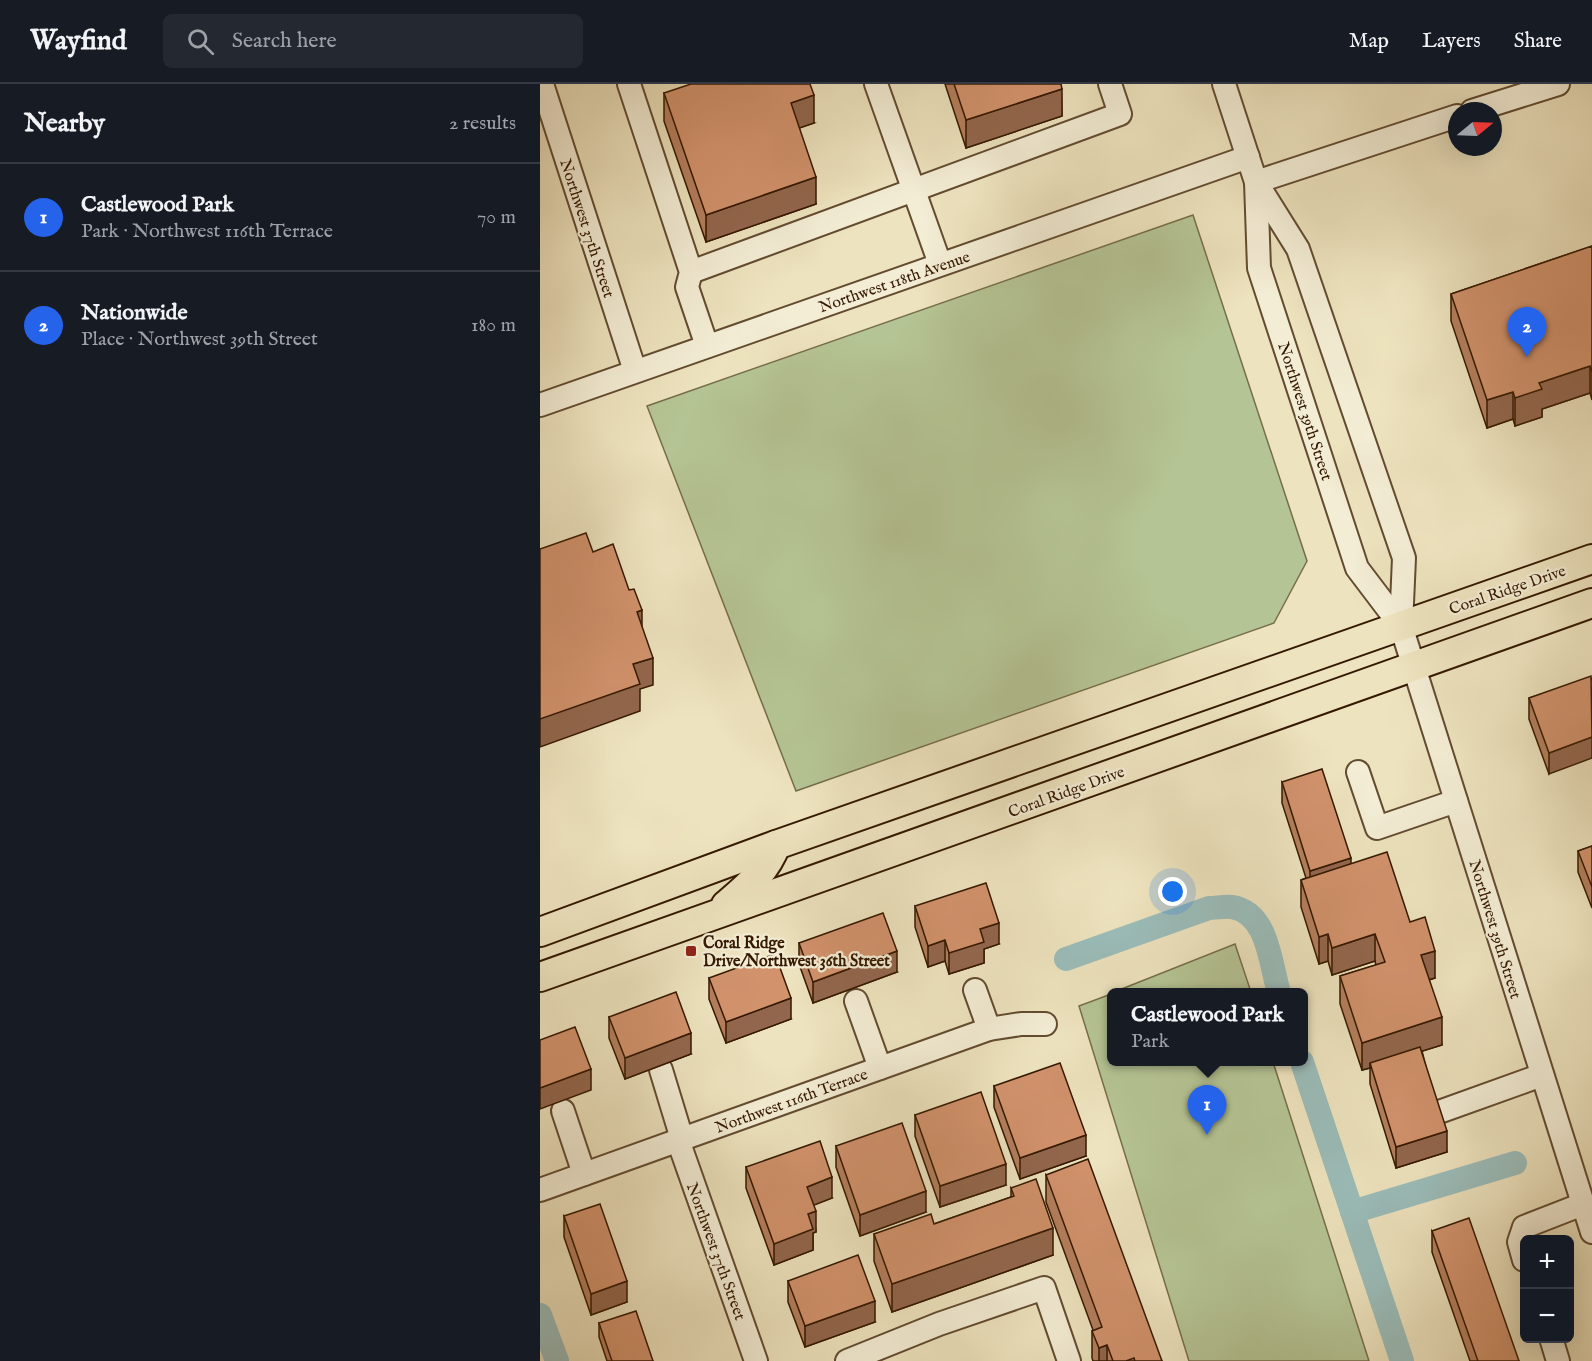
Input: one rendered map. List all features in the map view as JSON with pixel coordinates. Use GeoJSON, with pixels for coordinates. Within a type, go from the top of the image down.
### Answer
{"type":"FeatureCollection","features":[{"type":"Feature","properties":{"kind":"main road","name":"Coral Ridge Drive"},"geometry":{"type":"LineString","coordinates":[[540,932],[776,845],[1592,559]]}},
{"type":"Feature","properties":{"kind":"main road","name":"Coral Ridge Drive"},"geometry":{"type":"LineString","coordinates":[[540,977],[1592,603]]}},
{"type":"Feature","properties":{"kind":"main road"},"geometry":{"type":"LineString","coordinates":[[716,915],[758,878],[770,861],[776,845]]}},
{"type":"Feature","properties":{"kind":"street","name":"Northwest 37th Street"},"geometry":{"type":"LineString","coordinates":[[542,84],[635,371]]}},
{"type":"Feature","properties":{"kind":"street"},"geometry":{"type":"LineString","coordinates":[[629,84],[691,272],[687,287],[707,346]]}},
{"type":"Feature","properties":{"kind":"street"},"geometry":{"type":"LineString","coordinates":[[876,84],[940,264]]}},
{"type":"Feature","properties":{"kind":"street"},"geometry":{"type":"LineString","coordinates":[[691,272],[1120,114],[1110,84]]}},
{"type":"Feature","properties":{"kind":"street","name":"Northwest 39th Street"},"geometry":{"type":"LineString","coordinates":[[1224,84],[1256,182],[1298,249],[1404,558],[1401,626]]}},
{"type":"Feature","properties":{"kind":"street"},"geometry":{"type":"LineString","coordinates":[[1501,102],[1558,84]]}},
{"type":"Feature","properties":{"kind":"street"},"geometry":{"type":"LineString","coordinates":[[1256,182],[1448,119]]}},
{"type":"Feature","properties":{"kind":"street","name":"Northwest 118th Avenue"},"geometry":{"type":"LineString","coordinates":[[540,405],[1248,157]]}},
{"type":"Feature","properties":{"kind":"street","name":"Northwest 39th Street"},"geometry":{"type":"LineString","coordinates":[[1256,182],[1259,268],[1357,568],[1401,626],[1592,1232]]}},
{"type":"Feature","properties":{"kind":"street"},"geometry":{"type":"LineString","coordinates":[[1358,772],[1377,828],[1456,801]]}},
{"type":"Feature","properties":{"kind":"street"},"geometry":{"type":"LineString","coordinates":[[975,990],[989,1029]]}},
{"type":"Feature","properties":{"kind":"street"},"geometry":{"type":"LineString","coordinates":[[856,1001],[880,1068]]}},
{"type":"Feature","properties":{"kind":"street","name":"Northwest 116th Terrace"},"geometry":{"type":"LineString","coordinates":[[540,1190],[989,1029],[1021,1024],[1045,1024]]}},
{"type":"Feature","properties":{"kind":"street","name":"Northwest 37th Street"},"geometry":{"type":"LineString","coordinates":[[661,1070],[680,1140],[756,1361]]}},
{"type":"Feature","properties":{"kind":"street"},"geometry":{"type":"LineString","coordinates":[[1439,1112],[1542,1075]]}},
{"type":"Feature","properties":{"kind":"street"},"geometry":{"type":"LineString","coordinates":[[562,1111],[584,1174]]}},
{"type":"Feature","properties":{"kind":"street"},"geometry":{"type":"LineString","coordinates":[[1521,1235],[1524,1227],[1583,1204]]}},
{"type":"Feature","properties":{"kind":"street"},"geometry":{"type":"LineString","coordinates":[[850,1360],[939,1324],[1044,1288],[1069,1361]]}},
{"type":"Feature","properties":{"kind":"street"},"geometry":{"type":"LineString","coordinates":[[1553,1343],[1558,1361]]}},
{"type":"Feature","properties":{"kind":"green space"},"geometry":{"type":"Polygon","coordinates":[[[1193,215],[1307,561],[1274,623],[796,791],[647,406],[1193,215]]]}},
{"type":"Feature","properties":{"kind":"green space"},"geometry":{"type":"Polygon","coordinates":[[[1235,944],[1250,988],[1124,988],[1235,944]]]}},
{"type":"Feature","properties":{"kind":"green space"},"geometry":{"type":"Polygon","coordinates":[[[1107,996],[1107,1066],[1274,1066],[1369,1361],[1189,1361],[1079,1006],[1107,996]]]}},
{"type":"Feature","properties":{"kind":"building"},"geometry":{"type":"Polygon","coordinates":[[[691,84],[810,84],[814,95],[791,103],[816,177],[706,215],[664,93],[691,84]]]}},
{"type":"Feature","properties":{"kind":"building"},"geometry":{"type":"Polygon","coordinates":[[[954,84],[1061,84],[1062,89],[966,120],[954,84]]]}},
{"type":"Feature","properties":{"kind":"building"},"geometry":{"type":"Polygon","coordinates":[[[1592,246],[1592,372],[1590,366],[1539,383],[1542,389],[1515,398],[1513,392],[1487,400],[1451,294],[1592,246]]]}},
{"type":"Feature","properties":{"kind":"building"},"geometry":{"type":"Polygon","coordinates":[[[586,533],[593,552],[613,544],[629,590],[634,589],[642,610],[637,612],[653,658],[633,664],[640,684],[540,719],[540,549],[586,533]]]}},
{"type":"Feature","properties":{"kind":"building"},"geometry":{"type":"Polygon","coordinates":[[[1591,676],[1592,737],[1549,753],[1529,698],[1591,676]]]}},
{"type":"Feature","properties":{"kind":"building"},"geometry":{"type":"Polygon","coordinates":[[[1322,769],[1351,858],[1310,871],[1282,782],[1322,769]]]}},
{"type":"Feature","properties":{"kind":"building"},"geometry":{"type":"Polygon","coordinates":[[[1592,846],[1592,887],[1578,851],[1592,846]]]}},
{"type":"Feature","properties":{"kind":"building"},"geometry":{"type":"Polygon","coordinates":[[[1387,852],[1410,922],[1425,917],[1435,951],[1421,955],[1442,1017],[1362,1043],[1340,976],[1385,962],[1375,934],[1332,948],[1328,934],[1319,937],[1301,880],[1387,852]]]}},
{"type":"Feature","properties":{"kind":"building"},"geometry":{"type":"Polygon","coordinates":[[[986,883],[999,923],[980,929],[984,942],[949,953],[945,940],[928,946],[915,906],[986,883]]]}},
{"type":"Feature","properties":{"kind":"building"},"geometry":{"type":"Polygon","coordinates":[[[883,913],[897,951],[813,982],[799,943],[883,913]]]}},
{"type":"Feature","properties":{"kind":"building"},"geometry":{"type":"Polygon","coordinates":[[[775,954],[791,998],[726,1022],[709,978],[775,954]]]}},
{"type":"Feature","properties":{"kind":"building"},"geometry":{"type":"Polygon","coordinates":[[[676,992],[691,1033],[625,1058],[609,1017],[676,992]]]}},
{"type":"Feature","properties":{"kind":"building"},"geometry":{"type":"Polygon","coordinates":[[[575,1027],[591,1069],[540,1088],[540,1040],[575,1027]]]}},
{"type":"Feature","properties":{"kind":"building"},"geometry":{"type":"Polygon","coordinates":[[[1420,1047],[1447,1131],[1396,1147],[1370,1063],[1420,1047]]]}},
{"type":"Feature","properties":{"kind":"building"},"geometry":{"type":"Polygon","coordinates":[[[1060,1063],[1086,1135],[1020,1158],[994,1086],[1060,1063]]]}},
{"type":"Feature","properties":{"kind":"building"},"geometry":{"type":"Polygon","coordinates":[[[981,1092],[1006,1164],[940,1186],[915,1115],[981,1092]]]}},
{"type":"Feature","properties":{"kind":"building"},"geometry":{"type":"Polygon","coordinates":[[[902,1123],[926,1191],[860,1215],[836,1146],[902,1123]]]}},
{"type":"Feature","properties":{"kind":"building"},"geometry":{"type":"Polygon","coordinates":[[[820,1141],[832,1177],[807,1187],[816,1211],[808,1214],[813,1229],[774,1244],[746,1167],[820,1141]]]}},
{"type":"Feature","properties":{"kind":"building"},"geometry":{"type":"Polygon","coordinates":[[[1088,1159],[1162,1361],[1135,1361],[1134,1358],[1126,1361],[1113,1361],[1107,1345],[1099,1348],[1092,1331],[1102,1327],[1046,1175],[1088,1159]]]}},
{"type":"Feature","properties":{"kind":"building"},"geometry":{"type":"Polygon","coordinates":[[[1036,1179],[1053,1228],[892,1284],[874,1234],[931,1214],[934,1224],[1014,1196],[1011,1188],[1036,1179]]]}},
{"type":"Feature","properties":{"kind":"building"},"geometry":{"type":"Polygon","coordinates":[[[600,1204],[627,1281],[591,1294],[564,1216],[600,1204]]]}},
{"type":"Feature","properties":{"kind":"building"},"geometry":{"type":"Polygon","coordinates":[[[1469,1218],[1519,1361],[1478,1361],[1432,1231],[1469,1218]]]}},
{"type":"Feature","properties":{"kind":"building"},"geometry":{"type":"Polygon","coordinates":[[[858,1255],[875,1301],[805,1326],[788,1281],[858,1255]]]}},
{"type":"Feature","properties":{"kind":"building"},"geometry":{"type":"Polygon","coordinates":[[[636,1311],[653,1361],[612,1361],[599,1323],[636,1311]]]}},
{"type":"Feature","properties":{"kind":"waterway"},"geometry":{"type":"LineString","coordinates":[[1066,959],[1209,908],[1232,907],[1244,911],[1261,929],[1278,988]]}},
{"type":"Feature","properties":{"kind":"waterway"},"geometry":{"type":"LineString","coordinates":[[1303,1066],[1402,1361]]}},
{"type":"Feature","properties":{"kind":"waterway"},"geometry":{"type":"LineString","coordinates":[[1352,1212],[1515,1163]]}},
{"type":"Feature","properties":{"kind":"waterway"},"geometry":{"type":"LineString","coordinates":[[540,1315],[557,1361]]}},
{"type":"Feature","properties":{"kind":"place","name":"Nationwide"},"geometry":{"type":"Point","coordinates":[1527,357]}},
{"type":"Feature","properties":{"kind":"place","name":"Coral Ridge Drive/Northwest 36th Street"},"geometry":{"type":"Point","coordinates":[691,951]}},
{"type":"Feature","properties":{"kind":"place","name":"Castlewood Park"},"geometry":{"type":"Point","coordinates":[1207,1135]}}]}
